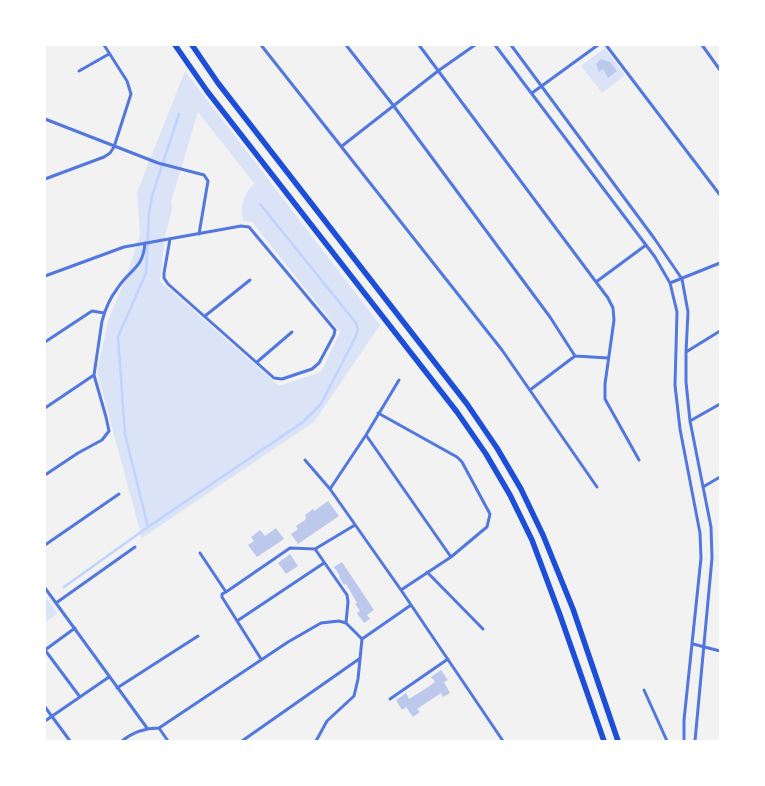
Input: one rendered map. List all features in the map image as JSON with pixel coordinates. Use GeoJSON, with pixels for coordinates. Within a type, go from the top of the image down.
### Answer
{"type":"FeatureCollection","features":[{"type":"Feature","properties":{"kind":"highway"},"geometry":{"type":"LineString","coordinates":[[175,45],[207,91],[457,412],[486,454],[510,495],[532,540],[604,741]]}},
{"type":"Feature","properties":{"kind":"highway"},"geometry":{"type":"LineString","coordinates":[[192,45],[218,83],[468,404],[497,448],[521,489],[543,535],[573,609],[618,741]]}},
{"type":"Feature","properties":{"kind":"street"},"geometry":{"type":"LineString","coordinates":[[45,179],[104,157],[114,147],[131,94],[127,81],[104,45]]}},
{"type":"Feature","properties":{"kind":"street"},"geometry":{"type":"LineString","coordinates":[[260,45],[502,350],[597,487]]}},
{"type":"Feature","properties":{"kind":"street"},"geometry":{"type":"LineString","coordinates":[[346,45],[393,105],[550,317],[575,356]]}},
{"type":"Feature","properties":{"kind":"street"},"geometry":{"type":"LineString","coordinates":[[419,45],[608,298],[613,308],[614,320],[608,358],[605,399],[639,460]]}},
{"type":"Feature","properties":{"kind":"street"},"geometry":{"type":"LineString","coordinates":[[342,146],[393,105],[475,45]]}},
{"type":"Feature","properties":{"kind":"street"},"geometry":{"type":"LineString","coordinates":[[495,45],[646,245],[670,283],[677,312],[674,365],[680,429],[700,533],[701,558],[684,720],[684,741]]}},
{"type":"Feature","properties":{"kind":"street"},"geometry":{"type":"LineString","coordinates":[[511,45],[654,238],[682,279],[688,312],[686,382],[690,421],[711,527],[712,558],[695,741]]}},
{"type":"Feature","properties":{"kind":"street"},"geometry":{"type":"LineString","coordinates":[[532,93],[598,45]]}},
{"type":"Feature","properties":{"kind":"street"},"geometry":{"type":"LineString","coordinates":[[606,45],[720,195]]}},
{"type":"Feature","properties":{"kind":"street"},"geometry":{"type":"LineString","coordinates":[[702,45],[720,70]]}},
{"type":"Feature","properties":{"kind":"street"},"geometry":{"type":"LineString","coordinates":[[78,71],[109,54]]}},
{"type":"Feature","properties":{"kind":"street"},"geometry":{"type":"LineString","coordinates":[[45,119],[158,163],[206,177],[208,181],[199,234]]}},
{"type":"Feature","properties":{"kind":"street"},"geometry":{"type":"LineString","coordinates":[[45,276],[116,250],[145,243],[241,226],[249,227],[335,330],[316,366],[304,372],[278,379],[257,362],[168,284],[164,278],[170,239]]}},
{"type":"Feature","properties":{"kind":"street"},"geometry":{"type":"LineString","coordinates":[[45,475],[102,440],[109,431],[94,375],[104,312],[116,289],[142,260],[145,243]]}},
{"type":"Feature","properties":{"kind":"street"},"geometry":{"type":"LineString","coordinates":[[596,282],[646,245]]}},
{"type":"Feature","properties":{"kind":"street"},"geometry":{"type":"LineString","coordinates":[[670,283],[720,263]]}},
{"type":"Feature","properties":{"kind":"street"},"geometry":{"type":"LineString","coordinates":[[205,316],[250,280]]}},
{"type":"Feature","properties":{"kind":"street"},"geometry":{"type":"LineString","coordinates":[[45,342],[92,311],[104,312]]}},
{"type":"Feature","properties":{"kind":"street"},"geometry":{"type":"LineString","coordinates":[[686,352],[720,331]]}},
{"type":"Feature","properties":{"kind":"street"},"geometry":{"type":"LineString","coordinates":[[257,362],[292,332]]}},
{"type":"Feature","properties":{"kind":"street"},"geometry":{"type":"LineString","coordinates":[[530,390],[575,356],[608,358]]}},
{"type":"Feature","properties":{"kind":"street"},"geometry":{"type":"LineString","coordinates":[[45,408],[94,375]]}},
{"type":"Feature","properties":{"kind":"street"},"geometry":{"type":"LineString","coordinates":[[330,489],[366,435],[399,380]]}},
{"type":"Feature","properties":{"kind":"street"},"geometry":{"type":"LineString","coordinates":[[690,421],[720,404]]}},
{"type":"Feature","properties":{"kind":"street"},"geometry":{"type":"LineString","coordinates":[[378,413],[457,457],[462,462],[490,514],[488,527],[451,557],[401,590]]}},
{"type":"Feature","properties":{"kind":"street"},"geometry":{"type":"LineString","coordinates":[[366,435],[451,557]]}},
{"type":"Feature","properties":{"kind":"street"},"geometry":{"type":"LineString","coordinates":[[304,460],[330,489],[503,741]]}},
{"type":"Feature","properties":{"kind":"street"},"geometry":{"type":"LineString","coordinates":[[703,487],[720,477]]}},
{"type":"Feature","properties":{"kind":"street"},"geometry":{"type":"LineString","coordinates":[[45,544],[119,494]]}},
{"type":"Feature","properties":{"kind":"street"},"geometry":{"type":"LineString","coordinates":[[261,659],[222,597],[226,592],[290,548],[315,549],[355,526]]}},
{"type":"Feature","properties":{"kind":"street"},"geometry":{"type":"LineString","coordinates":[[56,603],[135,547]]}},
{"type":"Feature","properties":{"kind":"street"},"geometry":{"type":"LineString","coordinates":[[315,549],[347,595],[346,623]]}},
{"type":"Feature","properties":{"kind":"street"},"geometry":{"type":"LineString","coordinates":[[200,553],[226,592]]}},
{"type":"Feature","properties":{"kind":"street"},"geometry":{"type":"LineString","coordinates":[[237,621],[324,563]]}},
{"type":"Feature","properties":{"kind":"street"},"geometry":{"type":"LineString","coordinates":[[428,572],[483,629]]}},
{"type":"Feature","properties":{"kind":"street"},"geometry":{"type":"LineString","coordinates":[[45,588],[147,728]]}},
{"type":"Feature","properties":{"kind":"street"},"geometry":{"type":"LineString","coordinates":[[316,741],[327,721],[354,696],[358,679],[362,639],[411,605]]}},
{"type":"Feature","properties":{"kind":"street"},"geometry":{"type":"LineString","coordinates":[[122,741],[133,733],[147,728],[159,728],[261,659],[321,623],[339,621],[346,623],[362,639]]}},
{"type":"Feature","properties":{"kind":"street"},"geometry":{"type":"LineString","coordinates":[[75,628],[45,650],[80,697]]}},
{"type":"Feature","properties":{"kind":"street"},"geometry":{"type":"LineString","coordinates":[[117,688],[198,636]]}},
{"type":"Feature","properties":{"kind":"street"},"geometry":{"type":"LineString","coordinates":[[693,644],[720,651]]}},
{"type":"Feature","properties":{"kind":"street"},"geometry":{"type":"LineString","coordinates":[[242,741],[359,659]]}},
{"type":"Feature","properties":{"kind":"street"},"geometry":{"type":"LineString","coordinates":[[390,699],[448,659]]}},
{"type":"Feature","properties":{"kind":"street"},"geometry":{"type":"LineString","coordinates":[[45,721],[109,677]]}},
{"type":"Feature","properties":{"kind":"street"},"geometry":{"type":"LineString","coordinates":[[644,690],[667,741]]}},
{"type":"Feature","properties":{"kind":"street"},"geometry":{"type":"LineString","coordinates":[[45,707],[70,741]]}},
{"type":"Feature","properties":{"kind":"street"},"geometry":{"type":"LineString","coordinates":[[159,728],[168,741]]}},
{"type":"Feature","properties":{"kind":"shaded area"},"geometry":{"type":"Polygon","coordinates":[[[605,48],[625,75],[602,93],[581,66],[605,48]]]}},
{"type":"Feature","properties":{"kind":"shaded area"},"geometry":{"type":"Polygon","coordinates":[[[185,71],[380,325],[314,422],[142,538],[97,372],[108,321],[126,277],[140,235],[137,192],[185,71]],[[198,112],[171,202],[172,209],[165,237],[160,281],[279,386],[321,372],[340,332],[252,222],[243,221],[243,200],[254,183],[198,112]]]}},
{"type":"Feature","properties":{"kind":"shaded area"},"geometry":{"type":"Polygon","coordinates":[[[45,596],[57,613],[45,623],[45,596]]]}},
{"type":"Feature","properties":{"kind":"building"},"geometry":{"type":"Polygon","coordinates":[[[601,59],[610,62],[617,71],[608,78],[603,69],[599,72],[596,64],[601,59]]]}},
{"type":"Feature","properties":{"kind":"building"},"geometry":{"type":"Polygon","coordinates":[[[328,501],[339,516],[298,544],[291,534],[298,529],[296,526],[305,520],[305,515],[328,501]]]}},
{"type":"Feature","properties":{"kind":"building"},"geometry":{"type":"Polygon","coordinates":[[[276,528],[284,539],[257,557],[248,545],[254,541],[251,537],[260,530],[265,536],[276,528]]]}},
{"type":"Feature","properties":{"kind":"building"},"geometry":{"type":"Polygon","coordinates":[[[290,554],[298,566],[286,574],[278,563],[290,554]]]}},
{"type":"Feature","properties":{"kind":"building"},"geometry":{"type":"Polygon","coordinates":[[[342,562],[374,610],[367,615],[370,619],[364,623],[357,613],[360,611],[355,604],[357,603],[334,567],[342,562]]]}},
{"type":"Feature","properties":{"kind":"building"},"geometry":{"type":"Polygon","coordinates":[[[441,670],[448,680],[444,682],[450,693],[443,697],[441,693],[417,709],[420,712],[413,717],[406,707],[402,710],[396,700],[406,693],[409,699],[425,689],[435,682],[431,677],[441,670]]]}},
{"type":"Feature","properties":{"kind":"waterway"},"geometry":{"type":"LineString","coordinates":[[148,527],[125,434],[118,337],[146,273],[149,214],[152,196],[179,114]]}},
{"type":"Feature","properties":{"kind":"waterway"},"geometry":{"type":"LineString","coordinates":[[64,587],[148,527],[303,422],[321,404],[356,336],[358,330],[356,323],[260,204]]}}]}
